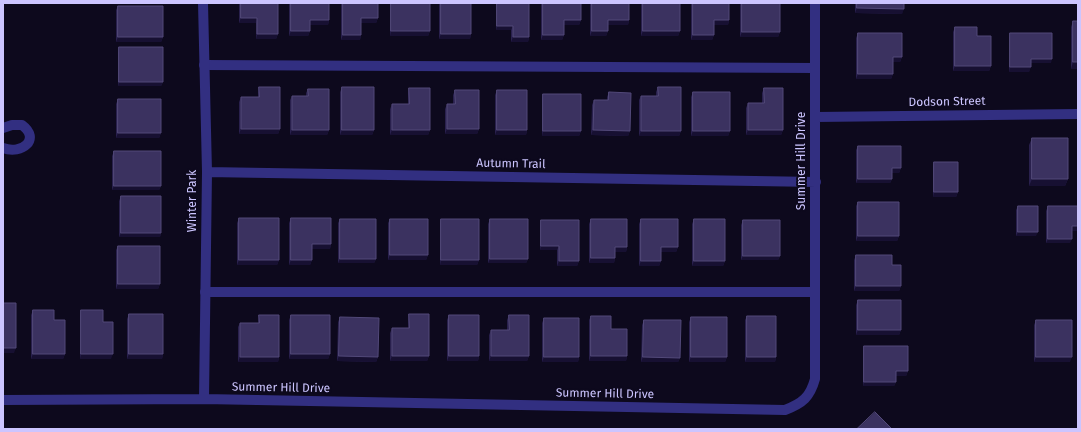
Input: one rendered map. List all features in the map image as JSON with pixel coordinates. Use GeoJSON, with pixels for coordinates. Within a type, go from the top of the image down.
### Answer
{"type":"FeatureCollection","features":[{"type":"Feature","properties":{"kind":"street","name":"Winter Park"},"geometry":{"type":"LineString","coordinates":[[203,3],[207,172],[204,399]]}},
{"type":"Feature","properties":{"kind":"street","name":"Summer Hill Drive"},"geometry":{"type":"LineString","coordinates":[[3,400],[204,399],[785,410],[801,402],[809,395],[815,379],[815,3]]}},
{"type":"Feature","properties":{"kind":"street"},"geometry":{"type":"LineString","coordinates":[[204,64],[815,68]]}},
{"type":"Feature","properties":{"kind":"street","name":"Dodson Street"},"geometry":{"type":"LineString","coordinates":[[816,117],[1078,114]]}},
{"type":"Feature","properties":{"kind":"street"},"geometry":{"type":"LineString","coordinates":[[3,128],[22,124],[28,129],[30,136],[27,144],[20,150],[10,151],[3,148]]}},
{"type":"Feature","properties":{"kind":"street","name":"Autumn Trail"},"geometry":{"type":"LineString","coordinates":[[207,172],[816,182]]}},
{"type":"Feature","properties":{"kind":"street"},"geometry":{"type":"LineString","coordinates":[[205,292],[815,292]]}},
{"type":"Feature","properties":{"kind":"building"},"geometry":{"type":"Polygon","coordinates":[[[241,3],[278,3],[278,34],[257,34],[257,18],[241,18],[241,3]]]}},
{"type":"Feature","properties":{"kind":"building"},"geometry":{"type":"Polygon","coordinates":[[[291,3],[329,3],[329,20],[310,20],[310,31],[291,31],[291,3]]]}},
{"type":"Feature","properties":{"kind":"building"},"geometry":{"type":"Polygon","coordinates":[[[343,3],[378,3],[378,18],[361,18],[361,35],[343,35],[343,3]]]}},
{"type":"Feature","properties":{"kind":"building"},"geometry":{"type":"Polygon","coordinates":[[[391,3],[430,3],[430,31],[391,31],[391,3]]]}},
{"type":"Feature","properties":{"kind":"building"},"geometry":{"type":"Polygon","coordinates":[[[441,3],[471,3],[471,34],[441,34],[441,3]]]}},
{"type":"Feature","properties":{"kind":"building"},"geometry":{"type":"Polygon","coordinates":[[[497,3],[529,3],[529,37],[513,37],[513,26],[497,26],[497,3]]]}},
{"type":"Feature","properties":{"kind":"building"},"geometry":{"type":"Polygon","coordinates":[[[543,3],[581,3],[581,20],[564,20],[564,35],[543,35],[543,3]]]}},
{"type":"Feature","properties":{"kind":"building"},"geometry":{"type":"Polygon","coordinates":[[[592,3],[629,3],[629,20],[608,20],[608,31],[592,31],[592,3]]]}},
{"type":"Feature","properties":{"kind":"building"},"geometry":{"type":"Polygon","coordinates":[[[643,3],[680,3],[680,31],[643,31],[643,3]]]}},
{"type":"Feature","properties":{"kind":"building"},"geometry":{"type":"Polygon","coordinates":[[[693,3],[729,3],[729,20],[714,20],[714,35],[693,35],[693,3]]]}},
{"type":"Feature","properties":{"kind":"building"},"geometry":{"type":"Polygon","coordinates":[[[742,3],[780,3],[780,32],[742,32],[742,3]]]}},
{"type":"Feature","properties":{"kind":"building"},"geometry":{"type":"Polygon","coordinates":[[[857,3],[904,3],[904,9],[857,8],[857,3]]]}},
{"type":"Feature","properties":{"kind":"building"},"geometry":{"type":"Polygon","coordinates":[[[118,6],[163,6],[163,37],[118,37],[118,6]]]}},
{"type":"Feature","properties":{"kind":"building"},"geometry":{"type":"Polygon","coordinates":[[[1073,21],[1078,21],[1078,62],[1073,62],[1073,21]]]}},
{"type":"Feature","properties":{"kind":"building"},"geometry":{"type":"Polygon","coordinates":[[[955,27],[977,27],[977,36],[991,36],[991,66],[955,66],[955,27]]]}},
{"type":"Feature","properties":{"kind":"building"},"geometry":{"type":"Polygon","coordinates":[[[858,33],[902,33],[902,57],[893,57],[893,74],[858,74],[858,33]]]}},
{"type":"Feature","properties":{"kind":"building"},"geometry":{"type":"Polygon","coordinates":[[[1010,33],[1052,33],[1052,59],[1031,59],[1031,67],[1010,67],[1010,33]]]}},
{"type":"Feature","properties":{"kind":"building"},"geometry":{"type":"Polygon","coordinates":[[[119,47],[163,47],[163,82],[119,82],[119,47]]]}},
{"type":"Feature","properties":{"kind":"building"},"geometry":{"type":"Polygon","coordinates":[[[259,87],[280,87],[280,129],[241,129],[241,97],[259,97],[259,87]]]}},
{"type":"Feature","properties":{"kind":"building"},"geometry":{"type":"Polygon","coordinates":[[[342,87],[374,87],[374,130],[342,130],[342,87]]]}},
{"type":"Feature","properties":{"kind":"building"},"geometry":{"type":"Polygon","coordinates":[[[658,87],[681,87],[681,131],[641,131],[641,96],[658,96],[658,87]]]}},
{"type":"Feature","properties":{"kind":"building"},"geometry":{"type":"Polygon","coordinates":[[[409,88],[430,88],[430,130],[392,130],[392,104],[409,104],[409,88]]]}},
{"type":"Feature","properties":{"kind":"building"},"geometry":{"type":"Polygon","coordinates":[[[764,88],[783,88],[783,130],[748,130],[748,103],[764,103],[764,88]]]}},
{"type":"Feature","properties":{"kind":"building"},"geometry":{"type":"Polygon","coordinates":[[[308,89],[329,89],[329,130],[292,130],[292,96],[308,96],[308,89]]]}},
{"type":"Feature","properties":{"kind":"building"},"geometry":{"type":"Polygon","coordinates":[[[455,90],[479,90],[479,129],[447,129],[447,104],[455,104],[455,90]]]}},
{"type":"Feature","properties":{"kind":"building"},"geometry":{"type":"Polygon","coordinates":[[[497,90],[527,90],[527,130],[497,130],[497,90]]]}},
{"type":"Feature","properties":{"kind":"building"},"geometry":{"type":"Polygon","coordinates":[[[609,92],[631,93],[630,131],[593,130],[594,100],[608,100],[609,92]]]}},
{"type":"Feature","properties":{"kind":"building"},"geometry":{"type":"Polygon","coordinates":[[[693,92],[730,92],[730,131],[693,131],[693,92]]]}},
{"type":"Feature","properties":{"kind":"building"},"geometry":{"type":"Polygon","coordinates":[[[543,94],[581,94],[581,131],[543,131],[543,94]]]}},
{"type":"Feature","properties":{"kind":"building"},"geometry":{"type":"Polygon","coordinates":[[[118,99],[161,99],[161,133],[118,133],[118,99]]]}},
{"type":"Feature","properties":{"kind":"building"},"geometry":{"type":"Polygon","coordinates":[[[1032,138],[1068,138],[1068,179],[1032,179],[1032,138]]]}},
{"type":"Feature","properties":{"kind":"building"},"geometry":{"type":"Polygon","coordinates":[[[858,146],[901,146],[901,168],[892,168],[892,179],[858,179],[858,146]]]}},
{"type":"Feature","properties":{"kind":"building"},"geometry":{"type":"Polygon","coordinates":[[[114,151],[161,151],[161,186],[114,186],[114,151]]]}},
{"type":"Feature","properties":{"kind":"building"},"geometry":{"type":"Polygon","coordinates":[[[934,162],[958,162],[958,192],[934,192],[934,162]]]}},
{"type":"Feature","properties":{"kind":"building"},"geometry":{"type":"Polygon","coordinates":[[[121,196],[161,196],[161,233],[121,233],[121,196]]]}},
{"type":"Feature","properties":{"kind":"building"},"geometry":{"type":"Polygon","coordinates":[[[858,202],[899,202],[899,236],[858,236],[858,202]]]}},
{"type":"Feature","properties":{"kind":"building"},"geometry":{"type":"Polygon","coordinates":[[[1018,206],[1038,206],[1038,232],[1018,232],[1018,206]]]}},
{"type":"Feature","properties":{"kind":"building"},"geometry":{"type":"Polygon","coordinates":[[[1048,206],[1078,206],[1078,226],[1072,226],[1072,239],[1048,239],[1048,206]]]}},
{"type":"Feature","properties":{"kind":"building"},"geometry":{"type":"Polygon","coordinates":[[[239,218],[279,218],[279,260],[239,260],[239,218]]]}},
{"type":"Feature","properties":{"kind":"building"},"geometry":{"type":"Polygon","coordinates":[[[291,218],[331,218],[331,244],[312,244],[312,260],[291,260],[291,218]]]}},
{"type":"Feature","properties":{"kind":"building"},"geometry":{"type":"Polygon","coordinates":[[[340,219],[376,219],[376,259],[340,259],[340,219]]]}},
{"type":"Feature","properties":{"kind":"building"},"geometry":{"type":"Polygon","coordinates":[[[390,219],[428,219],[428,255],[390,255],[390,219]]]}},
{"type":"Feature","properties":{"kind":"building"},"geometry":{"type":"Polygon","coordinates":[[[441,219],[479,219],[479,260],[441,260],[441,219]]]}},
{"type":"Feature","properties":{"kind":"building"},"geometry":{"type":"Polygon","coordinates":[[[490,219],[528,219],[528,259],[490,259],[490,219]]]}},
{"type":"Feature","properties":{"kind":"building"},"geometry":{"type":"Polygon","coordinates":[[[591,219],[627,219],[627,247],[615,247],[615,258],[591,258],[591,219]]]}},
{"type":"Feature","properties":{"kind":"building"},"geometry":{"type":"Polygon","coordinates":[[[641,219],[678,219],[678,247],[661,247],[661,261],[641,261],[641,219]]]}},
{"type":"Feature","properties":{"kind":"building"},"geometry":{"type":"Polygon","coordinates":[[[694,219],[725,219],[725,261],[694,261],[694,219]]]}},
{"type":"Feature","properties":{"kind":"building"},"geometry":{"type":"Polygon","coordinates":[[[541,220],[579,220],[579,261],[559,261],[559,246],[541,246],[541,220]]]}},
{"type":"Feature","properties":{"kind":"building"},"geometry":{"type":"Polygon","coordinates":[[[743,220],[780,220],[780,256],[743,256],[743,220]]]}},
{"type":"Feature","properties":{"kind":"building"},"geometry":{"type":"Polygon","coordinates":[[[118,246],[160,246],[160,284],[118,284],[118,246]]]}},
{"type":"Feature","properties":{"kind":"building"},"geometry":{"type":"Polygon","coordinates":[[[856,255],[892,255],[892,265],[901,265],[901,286],[856,286],[856,255]]]}},
{"type":"Feature","properties":{"kind":"building"},"geometry":{"type":"Polygon","coordinates":[[[858,300],[901,300],[901,330],[858,330],[858,300]]]}},
{"type":"Feature","properties":{"kind":"building"},"geometry":{"type":"Polygon","coordinates":[[[3,303],[16,303],[16,348],[3,348],[3,303]]]}},
{"type":"Feature","properties":{"kind":"building"},"geometry":{"type":"Polygon","coordinates":[[[33,310],[54,310],[54,320],[65,320],[65,354],[33,354],[33,310]]]}},
{"type":"Feature","properties":{"kind":"building"},"geometry":{"type":"Polygon","coordinates":[[[81,310],[103,310],[103,322],[113,322],[113,354],[81,354],[81,310]]]}},
{"type":"Feature","properties":{"kind":"building"},"geometry":{"type":"Polygon","coordinates":[[[129,314],[163,314],[163,354],[129,354],[129,314]]]}},
{"type":"Feature","properties":{"kind":"building"},"geometry":{"type":"Polygon","coordinates":[[[409,314],[429,314],[429,356],[392,356],[392,328],[409,328],[409,314]]]}},
{"type":"Feature","properties":{"kind":"building"},"geometry":{"type":"Polygon","coordinates":[[[259,315],[279,315],[279,357],[240,357],[240,323],[259,323],[259,315]]]}},
{"type":"Feature","properties":{"kind":"building"},"geometry":{"type":"Polygon","coordinates":[[[291,315],[330,315],[330,354],[291,354],[291,315]]]}},
{"type":"Feature","properties":{"kind":"building"},"geometry":{"type":"Polygon","coordinates":[[[449,315],[479,315],[479,356],[449,356],[449,315]]]}},
{"type":"Feature","properties":{"kind":"building"},"geometry":{"type":"Polygon","coordinates":[[[509,315],[529,315],[529,356],[491,356],[491,330],[509,330],[509,315]]]}},
{"type":"Feature","properties":{"kind":"building"},"geometry":{"type":"Polygon","coordinates":[[[591,316],[611,316],[611,329],[627,329],[627,356],[591,356],[591,316]]]}},
{"type":"Feature","properties":{"kind":"building"},"geometry":{"type":"Polygon","coordinates":[[[747,316],[776,316],[776,357],[747,357],[747,316]]]}},
{"type":"Feature","properties":{"kind":"building"},"geometry":{"type":"Polygon","coordinates":[[[340,317],[379,318],[378,357],[339,356],[340,317]]]}},
{"type":"Feature","properties":{"kind":"building"},"geometry":{"type":"Polygon","coordinates":[[[691,317],[727,317],[727,357],[691,357],[691,317]]]}},
{"type":"Feature","properties":{"kind":"building"},"geometry":{"type":"Polygon","coordinates":[[[544,318],[579,318],[579,357],[544,357],[544,318]]]}},
{"type":"Feature","properties":{"kind":"building"},"geometry":{"type":"Polygon","coordinates":[[[644,320],[681,320],[680,358],[643,357],[644,320]]]}},
{"type":"Feature","properties":{"kind":"building"},"geometry":{"type":"Polygon","coordinates":[[[1036,320],[1072,320],[1072,357],[1036,357],[1036,320]]]}},
{"type":"Feature","properties":{"kind":"building"},"geometry":{"type":"Polygon","coordinates":[[[864,346],[908,346],[908,371],[896,371],[896,382],[864,382],[864,346]]]}},
{"type":"Feature","properties":{"kind":"building"},"geometry":{"type":"Polygon","coordinates":[[[875,412],[892,429],[857,429],[875,412]]]}}]}
